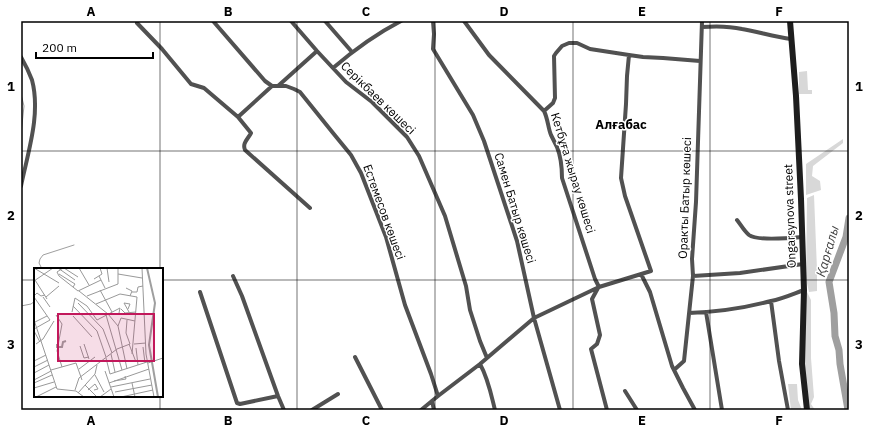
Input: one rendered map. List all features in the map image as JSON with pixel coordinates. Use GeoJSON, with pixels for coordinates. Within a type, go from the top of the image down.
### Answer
{"type":"FeatureCollection","features":[{"type":"Feature","properties":{"kind":"main road","name":"Ongarsynova street"},"geometry":{"type":"LineString","coordinates":[[790,21],[796,103],[804,290],[802,364],[807,410]]}},
{"type":"Feature","properties":{"kind":"street"},"geometry":{"type":"LineString","coordinates":[[213,21],[265,81],[272,86],[238,117]]}},
{"type":"Feature","properties":{"kind":"street","name":"Серікбаев көшесі"},"geometry":{"type":"LineString","coordinates":[[291,21],[346,82],[372,102],[407,137],[419,156],[445,216],[466,286],[470,310],[487,358]]}},
{"type":"Feature","properties":{"kind":"street"},"geometry":{"type":"LineString","coordinates":[[325,21],[352,52]]}},
{"type":"Feature","properties":{"kind":"street"},"geometry":{"type":"LineString","coordinates":[[333,68],[352,52],[386,29],[401,21]]}},
{"type":"Feature","properties":{"kind":"street","name":"Самен Батыр көшесі"},"geometry":{"type":"LineString","coordinates":[[433,21],[433,49],[473,114],[484,141],[517,241],[534,318],[560,410]]}},
{"type":"Feature","properties":{"kind":"street","name":"Кетбұға жырау көшесі"},"geometry":{"type":"LineString","coordinates":[[464,21],[489,55],[544,111],[559,153],[562,178],[595,279],[599,287]]}},
{"type":"Feature","properties":{"kind":"street","name":"Оракты Батыр көшесі"},"geometry":{"type":"LineString","coordinates":[[674,370],[684,361],[692,276],[702,21]]}},
{"type":"Feature","properties":{"kind":"street"},"geometry":{"type":"LineString","coordinates":[[137,23],[162,49],[191,84],[204,88],[238,117],[250,133],[244,144],[245,150],[310,208]]}},
{"type":"Feature","properties":{"kind":"street"},"geometry":{"type":"LineString","coordinates":[[702,27],[717,26],[741,28],[775,37],[791,39]]}},
{"type":"Feature","properties":{"kind":"street"},"geometry":{"type":"LineString","coordinates":[[544,111],[553,103],[555,98],[554,56],[562,46],[569,43],[577,43],[590,50],[643,57],[700,62]]}},
{"type":"Feature","properties":{"kind":"street"},"geometry":{"type":"LineString","coordinates":[[277,86],[317,51]]}},
{"type":"Feature","properties":{"kind":"street"},"geometry":{"type":"LineString","coordinates":[[421,410],[480,364],[534,318],[599,287],[651,272],[628,204],[621,178],[629,55]]}},
{"type":"Feature","properties":{"kind":"street"},"geometry":{"type":"LineString","coordinates":[[21,57],[27,67],[34,90],[34,116],[21,186]]}},
{"type":"Feature","properties":{"kind":"street","name":"Естемесов көшесі"},"geometry":{"type":"LineString","coordinates":[[272,86],[286,86],[300,92],[351,155],[361,173],[386,237],[405,305],[438,396]]}},
{"type":"Feature","properties":{"kind":"street"},"geometry":{"type":"LineString","coordinates":[[737,220],[745,231],[752,236],[770,238],[802,237]]}},
{"type":"Feature","properties":{"kind":"street"},"geometry":{"type":"LineString","coordinates":[[692,276],[740,273],[803,264]]}},
{"type":"Feature","properties":{"kind":"street"},"geometry":{"type":"LineString","coordinates":[[641,274],[650,292],[674,370],[695,410]]}},
{"type":"Feature","properties":{"kind":"street"},"geometry":{"type":"LineString","coordinates":[[234,276],[284,410]]}},
{"type":"Feature","properties":{"kind":"street"},"geometry":{"type":"LineString","coordinates":[[599,287],[592,299],[600,335],[597,344],[592,349],[607,410]]}},
{"type":"Feature","properties":{"kind":"street"},"geometry":{"type":"LineString","coordinates":[[689,313],[730,309],[771,302],[804,290]]}},
{"type":"Feature","properties":{"kind":"street"},"geometry":{"type":"LineString","coordinates":[[200,292],[237,403],[240,404],[278,396]]}},
{"type":"Feature","properties":{"kind":"street"},"geometry":{"type":"LineString","coordinates":[[771,302],[779,361],[788,410]]}},
{"type":"Feature","properties":{"kind":"street"},"geometry":{"type":"LineString","coordinates":[[706,312],[722,410]]}},
{"type":"Feature","properties":{"kind":"street"},"geometry":{"type":"LineString","coordinates":[[354,357],[382,410]]}},
{"type":"Feature","properties":{"kind":"street"},"geometry":{"type":"LineString","coordinates":[[480,364],[485,373],[495,410]]}},
{"type":"Feature","properties":{"kind":"street"},"geometry":{"type":"LineString","coordinates":[[625,391],[637,410]]}},
{"type":"Feature","properties":{"kind":"street"},"geometry":{"type":"LineString","coordinates":[[312,410],[338,394]]}},
{"type":"Feature","properties":{"kind":"street"},"geometry":{"type":"LineString","coordinates":[[432,401],[434,410]]}},
{"type":"Feature","properties":{"kind":"shaded area"},"geometry":{"type":"Polygon","coordinates":[[[807,71],[808,90],[812,90],[812,94],[799,94],[799,72],[807,71]]]}},
{"type":"Feature","properties":{"kind":"shaded area"},"geometry":{"type":"Polygon","coordinates":[[[843,139],[843,143],[813,166],[812,176],[820,181],[821,190],[806,195],[806,164],[843,139]]]}},
{"type":"Feature","properties":{"kind":"shaded area"},"geometry":{"type":"Polygon","coordinates":[[[814,195],[817,291],[809,292],[806,279],[807,198],[814,195]]]}},
{"type":"Feature","properties":{"kind":"shaded area"},"geometry":{"type":"Polygon","coordinates":[[[807,292],[811,300],[811,358],[814,397],[811,404],[815,410],[807,410],[802,364],[803,295],[807,292]]]}},
{"type":"Feature","properties":{"kind":"shaded area"},"geometry":{"type":"Polygon","coordinates":[[[788,384],[797,384],[798,400],[802,410],[791,410],[788,384]]]}},
{"type":"Feature","properties":{"kind":"waterway"},"geometry":{"type":"LineString","coordinates":[[21,94],[24,106],[21,134]]}},
{"type":"Feature","properties":{"kind":"waterway","name":"Қарғалы"},"geometry":{"type":"LineString","coordinates":[[848,410],[839,350],[835,336],[834,313],[829,282],[846,237],[849,218]]}},
{"type":"Feature","properties":{"kind":"waterway"},"geometry":{"type":"LineString","coordinates":[[42,268],[39,263],[43,255],[74,245]]}},
{"type":"Feature","properties":{"kind":"waterway"},"geometry":{"type":"LineString","coordinates":[[21,306],[31,304],[34,302]]}},
{"type":"Feature","properties":{"kind":"district","name":"Алғабас"},"geometry":{"type":"Point","coordinates":[621,124]}}]}
